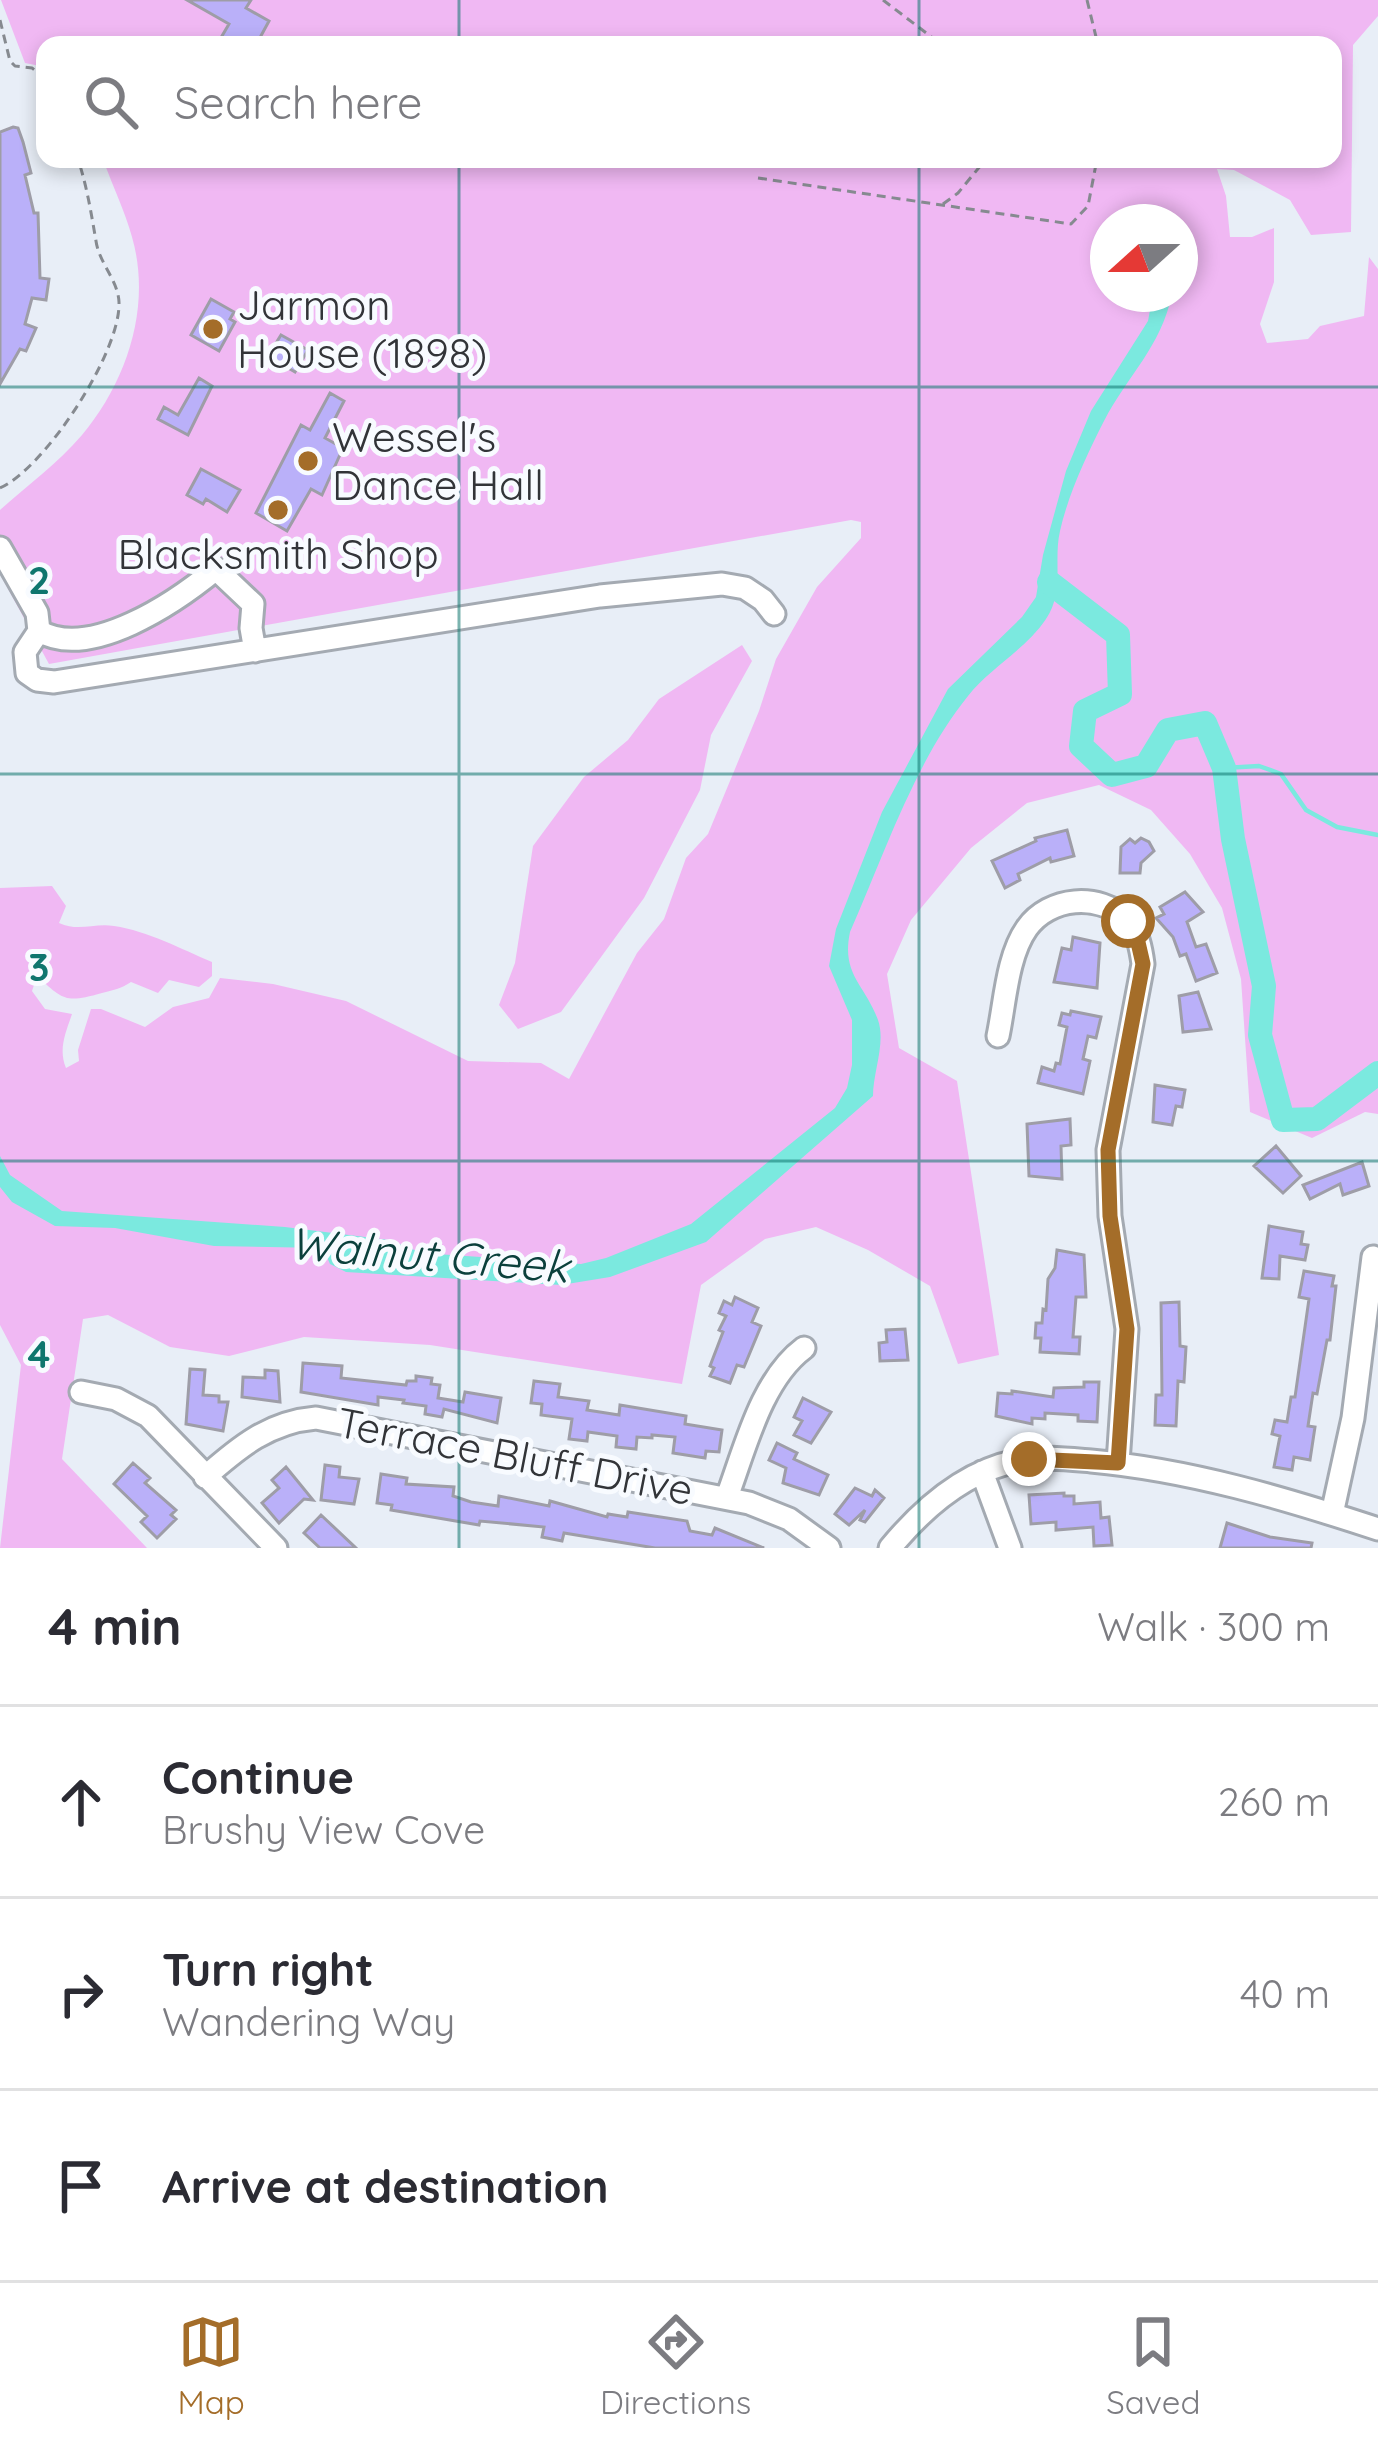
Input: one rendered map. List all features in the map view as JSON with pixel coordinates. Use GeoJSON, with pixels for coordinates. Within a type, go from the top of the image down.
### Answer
{"type":"FeatureCollection","features":[{"type":"Feature","properties":{"kind":"street"},"geometry":{"type":"LineString","coordinates":[[0,548],[37,613],[39,631],[23,662],[27,673],[54,682],[600,596],[722,584],[745,589],[774,614]]}},
{"type":"Feature","properties":{"kind":"street"},"geometry":{"type":"LineString","coordinates":[[39,631],[55,641],[108,632],[180,598],[215,569],[253,604],[255,651]]}},
{"type":"Feature","properties":{"kind":"street"},"geometry":{"type":"LineString","coordinates":[[998,1036],[1015,955],[1024,932],[1039,915],[1074,901],[1106,908],[1128,921],[1143,964],[1108,1150],[1110,1216],[1127,1329],[1118,1463]]}},
{"type":"Feature","properties":{"kind":"street"},"geometry":{"type":"LineString","coordinates":[[1332,1514],[1353,1418],[1373,1257]]}},
{"type":"Feature","properties":{"kind":"street"},"geometry":{"type":"LineString","coordinates":[[727,1497],[775,1379],[804,1348]]}},
{"type":"Feature","properties":{"kind":"street"},"geometry":{"type":"LineString","coordinates":[[81,1392],[116,1399],[148,1416],[275,1548]]}},
{"type":"Feature","properties":{"kind":"street","name":"Terrace Bluff Drive"},"geometry":{"type":"LineString","coordinates":[[205,1477],[265,1431],[290,1420],[316,1418],[727,1497],[789,1519],[829,1548]]}},
{"type":"Feature","properties":{"kind":"street"},"geometry":{"type":"LineString","coordinates":[[890,1548],[938,1499],[982,1472],[1029,1459],[1118,1463],[1196,1476],[1378,1528]]}},
{"type":"Feature","properties":{"kind":"street"},"geometry":{"type":"LineString","coordinates":[[982,1472],[1010,1548]]}},
{"type":"Feature","properties":{"kind":"path"},"geometry":{"type":"LineString","coordinates":[[883,0],[930,36]]}},
{"type":"Feature","properties":{"kind":"path"},"geometry":{"type":"LineString","coordinates":[[1088,0],[1096,36]]}},
{"type":"Feature","properties":{"kind":"path"},"geometry":{"type":"LineString","coordinates":[[0,20],[10,62],[36,71]]}},
{"type":"Feature","properties":{"kind":"path"},"geometry":{"type":"LineString","coordinates":[[0,488],[46,446],[82,397],[116,326],[119,303],[96,243],[92,201],[81,168]]}},
{"type":"Feature","properties":{"kind":"path"},"geometry":{"type":"LineString","coordinates":[[942,205],[979,168]]}},
{"type":"Feature","properties":{"kind":"path"},"geometry":{"type":"LineString","coordinates":[[758,178],[1071,224],[1088,206],[1094,168]]}},
{"type":"Feature","properties":{"kind":"shaded area"},"geometry":{"type":"Polygon","coordinates":[[[1,0],[1378,0],[1378,16],[1353,45],[1351,232],[1311,235],[1290,200],[1234,170],[1217,169],[1226,196],[1230,237],[1252,237],[1274,228],[1274,282],[1260,324],[1267,343],[1308,339],[1320,326],[1364,316],[1369,257],[1378,269],[1378,1114],[1365,1112],[1312,1138],[1250,1112],[1241,979],[1222,908],[1190,854],[1151,810],[1099,785],[1027,803],[971,848],[911,920],[887,974],[899,1048],[957,1081],[999,1355],[958,1364],[930,1286],[816,1227],[765,1239],[701,1285],[682,1384],[430,1345],[304,1337],[229,1356],[170,1347],[108,1315],[83,1319],[62,1459],[147,1548],[0,1548],[21,1365],[0,1325],[0,888],[52,886],[66,906],[59,923],[127,928],[212,962],[212,976],[199,987],[169,980],[158,993],[131,982],[73,999],[60,995],[37,976],[32,991],[45,1009],[72,1014],[63,1047],[66,1068],[79,1061],[91,1009],[145,1027],[173,1007],[209,998],[220,978],[273,984],[346,1001],[468,1061],[541,1063],[569,1079],[637,953],[664,919],[686,858],[708,834],[776,659],[817,587],[861,538],[861,522],[851,520],[49,664],[0,574],[0,510],[82,435],[112,391],[131,342],[137,316],[137,263],[106,168],[1342,168],[1342,36],[36,36],[36,65],[25,63],[1,0]]]}},
{"type":"Feature","properties":{"kind":"shaded area"},"geometry":{"type":"Polygon","coordinates":[[[742,645],[752,661],[711,735],[700,790],[644,898],[561,1012],[518,1029],[499,1005],[515,963],[533,846],[584,777],[628,740],[659,699],[742,645]]]}},
{"type":"Feature","properties":{"kind":"water","name":"Walnut Creek"},"geometry":{"type":"Polygon","coordinates":[[[1150,312],[1167,312],[1104,421],[1073,489],[1060,531],[1052,608],[1038,630],[977,686],[949,722],[902,810],[850,932],[851,969],[880,1029],[873,1096],[706,1242],[610,1277],[561,1285],[346,1272],[330,1264],[323,1248],[214,1246],[115,1228],[55,1226],[12,1202],[0,1187],[0,1156],[10,1175],[62,1211],[285,1227],[389,1240],[422,1253],[581,1264],[691,1224],[835,1108],[847,1088],[852,1020],[829,966],[836,929],[882,812],[948,689],[1022,617],[1036,597],[1066,471],[1091,411],[1150,312]]]}},
{"type":"Feature","properties":{"kind":"building"},"geometry":{"type":"Polygon","coordinates":[[[187,0],[251,0],[246,8],[269,21],[261,36],[222,36],[229,24],[187,0]]]}},
{"type":"Feature","properties":{"kind":"building"},"geometry":{"type":"Polygon","coordinates":[[[18,128],[31,173],[25,175],[34,213],[38,213],[40,278],[49,279],[46,300],[32,298],[25,324],[36,328],[26,351],[20,349],[0,384],[0,132],[18,128]]]}},
{"type":"Feature","properties":{"kind":"building","name":"Jarmon House (1898)"},"geometry":{"type":"Polygon","coordinates":[[[211,299],[234,312],[230,319],[235,322],[219,351],[191,335],[211,299]]]}},
{"type":"Feature","properties":{"kind":"building"},"geometry":{"type":"Polygon","coordinates":[[[281,335],[308,350],[295,372],[268,356],[281,335]]]}},
{"type":"Feature","properties":{"kind":"building"},"geometry":{"type":"Polygon","coordinates":[[[199,378],[212,386],[188,435],[158,419],[164,407],[178,415],[199,378]]]}},
{"type":"Feature","properties":{"kind":"building"},"geometry":{"type":"Polygon","coordinates":[[[330,393],[344,401],[325,438],[343,448],[322,495],[311,489],[287,531],[256,513],[301,425],[310,430],[330,393]]]}},
{"type":"Feature","properties":{"kind":"building"},"geometry":{"type":"Polygon","coordinates":[[[201,469],[240,490],[227,512],[206,499],[203,504],[187,495],[201,469]]]}},
{"type":"Feature","properties":{"kind":"building"},"geometry":{"type":"Polygon","coordinates":[[[1067,830],[1074,856],[1051,862],[1050,858],[1018,874],[1020,880],[1005,888],[992,861],[1035,838],[1067,830]]]}},
{"type":"Feature","properties":{"kind":"building"},"geometry":{"type":"Polygon","coordinates":[[[1141,838],[1154,851],[1141,863],[1140,873],[1120,873],[1121,847],[1130,839],[1135,843],[1141,838]]]}},
{"type":"Feature","properties":{"kind":"building"},"geometry":{"type":"Polygon","coordinates":[[[1185,892],[1203,912],[1187,922],[1196,947],[1206,944],[1217,973],[1196,981],[1186,954],[1180,956],[1173,937],[1156,918],[1164,914],[1160,907],[1185,892]]]}},
{"type":"Feature","properties":{"kind":"building"},"geometry":{"type":"Polygon","coordinates":[[[1073,937],[1100,943],[1097,988],[1054,982],[1062,948],[1071,950],[1073,937]]]}},
{"type":"Feature","properties":{"kind":"building"},"geometry":{"type":"Polygon","coordinates":[[[1198,992],[1211,1029],[1183,1032],[1179,996],[1198,992]]]}},
{"type":"Feature","properties":{"kind":"building"},"geometry":{"type":"Polygon","coordinates":[[[1071,1011],[1101,1017],[1096,1038],[1088,1036],[1083,1059],[1090,1061],[1083,1094],[1038,1083],[1042,1067],[1054,1071],[1056,1063],[1060,1064],[1067,1027],[1059,1025],[1062,1013],[1070,1015],[1071,1011]]]}},
{"type":"Feature","properties":{"kind":"building"},"geometry":{"type":"Polygon","coordinates":[[[1155,1085],[1185,1090],[1172,1125],[1153,1122],[1155,1085]]]}},
{"type":"Feature","properties":{"kind":"building"},"geometry":{"type":"Polygon","coordinates":[[[1070,1119],[1071,1145],[1061,1146],[1062,1179],[1029,1176],[1027,1124],[1070,1119]]]}},
{"type":"Feature","properties":{"kind":"building"},"geometry":{"type":"Polygon","coordinates":[[[1276,1146],[1301,1176],[1283,1193],[1254,1166],[1276,1146]]]}},
{"type":"Feature","properties":{"kind":"building"},"geometry":{"type":"Polygon","coordinates":[[[1362,1162],[1369,1186],[1343,1195],[1340,1184],[1310,1199],[1303,1185],[1362,1162]]]}},
{"type":"Feature","properties":{"kind":"building"},"geometry":{"type":"Polygon","coordinates":[[[1269,1226],[1303,1232],[1301,1244],[1308,1245],[1305,1260],[1280,1256],[1279,1279],[1262,1278],[1269,1226]]]}},
{"type":"Feature","properties":{"kind":"building"},"geometry":{"type":"Polygon","coordinates":[[[1057,1250],[1084,1255],[1086,1297],[1076,1297],[1073,1337],[1080,1337],[1079,1354],[1040,1352],[1041,1338],[1035,1338],[1036,1323],[1042,1323],[1046,1310],[1048,1279],[1057,1250]]]}},
{"type":"Feature","properties":{"kind":"building"},"geometry":{"type":"Polygon","coordinates":[[[1304,1271],[1334,1276],[1332,1286],[1336,1286],[1330,1340],[1308,1426],[1315,1427],[1310,1460],[1294,1457],[1292,1470],[1274,1467],[1280,1436],[1272,1434],[1275,1420],[1287,1422],[1291,1397],[1295,1397],[1309,1299],[1299,1297],[1304,1271]]]}},
{"type":"Feature","properties":{"kind":"building"},"geometry":{"type":"Polygon","coordinates":[[[735,1297],[758,1308],[752,1322],[761,1326],[744,1367],[737,1365],[730,1383],[710,1376],[714,1368],[710,1366],[726,1316],[719,1313],[724,1301],[732,1305],[735,1297]]]}},
{"type":"Feature","properties":{"kind":"building"},"geometry":{"type":"Polygon","coordinates":[[[1179,1302],[1180,1346],[1186,1347],[1184,1382],[1178,1381],[1176,1426],[1155,1425],[1156,1395],[1162,1395],[1161,1303],[1179,1302]]]}},
{"type":"Feature","properties":{"kind":"building"},"geometry":{"type":"Polygon","coordinates":[[[905,1329],[908,1360],[880,1361],[879,1343],[887,1342],[886,1330],[905,1329]]]}},
{"type":"Feature","properties":{"kind":"building"},"geometry":{"type":"Polygon","coordinates":[[[303,1363],[342,1366],[341,1378],[406,1385],[416,1381],[416,1376],[432,1378],[431,1384],[440,1385],[438,1398],[463,1402],[465,1392],[501,1398],[497,1423],[444,1409],[442,1417],[425,1414],[426,1406],[404,1400],[378,1397],[378,1405],[301,1392],[303,1363]]]}},
{"type":"Feature","properties":{"kind":"building"},"geometry":{"type":"Polygon","coordinates":[[[190,1369],[205,1370],[203,1395],[228,1402],[223,1431],[186,1424],[190,1369]]]}},
{"type":"Feature","properties":{"kind":"building"},"geometry":{"type":"Polygon","coordinates":[[[265,1370],[278,1371],[280,1402],[242,1397],[243,1377],[265,1378],[265,1370]]]}},
{"type":"Feature","properties":{"kind":"building"},"geometry":{"type":"Polygon","coordinates":[[[534,1381],[560,1384],[558,1397],[589,1401],[587,1410],[619,1415],[620,1405],[686,1416],[685,1424],[722,1430],[719,1452],[706,1451],[705,1458],[673,1453],[675,1437],[652,1435],[637,1437],[636,1449],[616,1447],[617,1436],[588,1432],[587,1441],[569,1439],[572,1419],[541,1415],[542,1404],[531,1403],[534,1381]]]}},
{"type":"Feature","properties":{"kind":"building"},"geometry":{"type":"Polygon","coordinates":[[[1084,1382],[1099,1382],[1097,1422],[1078,1421],[1078,1415],[1045,1413],[1045,1419],[1032,1418],[1032,1424],[996,1416],[998,1393],[1053,1397],[1054,1388],[1084,1387],[1084,1382]]]}},
{"type":"Feature","properties":{"kind":"building"},"geometry":{"type":"Polygon","coordinates":[[[803,1398],[831,1412],[811,1443],[794,1435],[802,1421],[794,1417],[803,1398]]]}},
{"type":"Feature","properties":{"kind":"building"},"geometry":{"type":"Polygon","coordinates":[[[777,1443],[797,1453],[794,1459],[828,1475],[819,1495],[783,1483],[786,1468],[769,1460],[777,1443]]]}},
{"type":"Feature","properties":{"kind":"building"},"geometry":{"type":"Polygon","coordinates":[[[133,1463],[150,1478],[145,1483],[176,1510],[171,1515],[176,1519],[157,1538],[141,1522],[147,1516],[114,1484],[133,1463]]]}},
{"type":"Feature","properties":{"kind":"building"},"geometry":{"type":"Polygon","coordinates":[[[325,1465],[340,1467],[339,1477],[359,1479],[354,1504],[321,1500],[325,1465]]]}},
{"type":"Feature","properties":{"kind":"building"},"geometry":{"type":"Polygon","coordinates":[[[286,1467],[313,1500],[304,1499],[279,1523],[262,1503],[279,1488],[272,1480],[286,1467]]]}},
{"type":"Feature","properties":{"kind":"building"},"geometry":{"type":"Polygon","coordinates":[[[381,1474],[407,1478],[406,1484],[454,1487],[453,1496],[471,1502],[498,1506],[499,1496],[549,1506],[550,1501],[607,1517],[627,1517],[628,1512],[687,1521],[690,1531],[712,1535],[715,1528],[764,1548],[655,1548],[564,1533],[562,1541],[542,1537],[544,1527],[480,1521],[479,1525],[391,1510],[392,1505],[377,1503],[381,1474]]]}},
{"type":"Feature","properties":{"kind":"building"},"geometry":{"type":"Polygon","coordinates":[[[855,1488],[872,1496],[875,1490],[884,1498],[865,1522],[860,1520],[865,1510],[849,1525],[835,1514],[855,1488]]]}},
{"type":"Feature","properties":{"kind":"building"},"geometry":{"type":"Polygon","coordinates":[[[1029,1495],[1074,1496],[1074,1504],[1100,1502],[1101,1518],[1109,1517],[1112,1545],[1094,1546],[1093,1527],[1056,1530],[1056,1522],[1031,1524],[1029,1495]]]}},
{"type":"Feature","properties":{"kind":"building"},"geometry":{"type":"Polygon","coordinates":[[[321,1515],[356,1548],[320,1548],[304,1533],[321,1515]]]}},
{"type":"Feature","properties":{"kind":"building"},"geometry":{"type":"Polygon","coordinates":[[[1227,1523],[1270,1537],[1312,1543],[1311,1548],[1220,1548],[1227,1523]]]}},
{"type":"Feature","properties":{"kind":"waterway"},"geometry":{"type":"LineString","coordinates":[[1049,582],[1118,635],[1120,694],[1085,711],[1081,746],[1112,775],[1146,766],[1168,730],[1205,723],[1224,768],[1233,839],[1264,986],[1260,1035],[1283,1120],[1317,1119],[1378,1073]]}},
{"type":"Feature","properties":{"kind":"waterway"},"geometry":{"type":"LineString","coordinates":[[1224,768],[1259,766],[1281,774],[1306,810],[1337,827],[1378,835]]}},
{"type":"Feature","properties":{"kind":"place","name":"Jarmon House (1898)"},"geometry":{"type":"Point","coordinates":[213,329]}},
{"type":"Feature","properties":{"kind":"place","name":"Wessel's Dance Hall"},"geometry":{"type":"Point","coordinates":[308,461]}},
{"type":"Feature","properties":{"kind":"place","name":"Blacksmith Shop"},"geometry":{"type":"Point","coordinates":[278,510]}},
{"type":"Feature","properties":{"kind":"route"},"geometry":{"type":"LineString","coordinates":[[1029,1459],[1118,1463],[1127,1329],[1110,1216],[1108,1150],[1143,977],[1137,938],[1128,921]]}}]}
